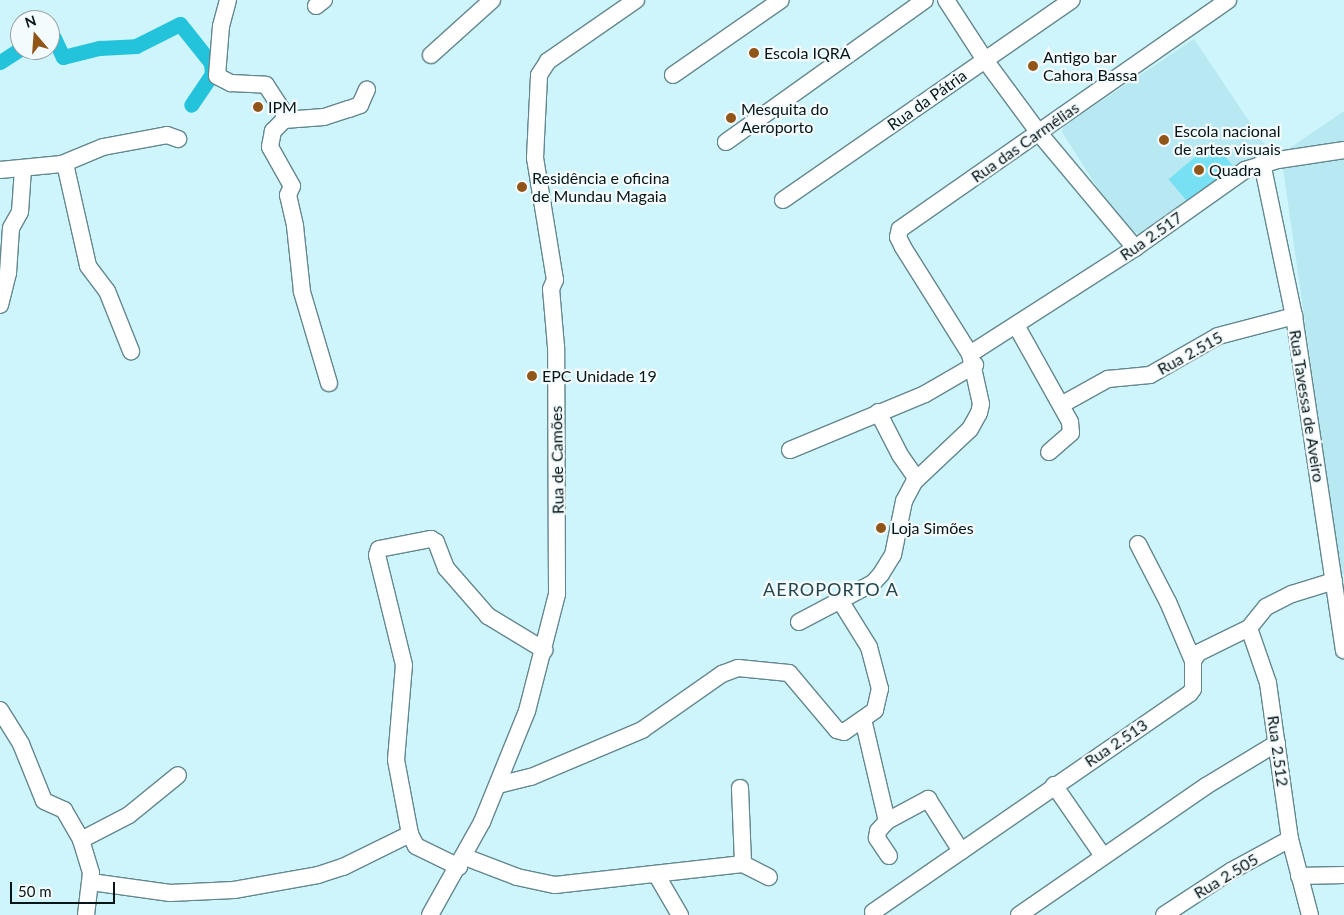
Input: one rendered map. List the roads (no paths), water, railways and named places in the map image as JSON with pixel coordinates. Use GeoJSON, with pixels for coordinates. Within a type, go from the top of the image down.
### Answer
{"type":"FeatureCollection","features":[{"type":"Feature","properties":{"kind":"street"},"geometry":{"type":"LineString","coordinates":[[228,0],[216,58],[217,76],[222,81],[266,85],[276,97],[284,120]]}},
{"type":"Feature","properties":{"kind":"street"},"geometry":{"type":"LineString","coordinates":[[431,55],[492,0]]}},
{"type":"Feature","properties":{"kind":"street","name":"Rua de Camões"},"geometry":{"type":"LineString","coordinates":[[430,915],[462,862],[498,785],[527,711],[557,594],[559,540],[556,347],[551,289],[555,280],[535,158],[539,75],[548,61],[636,0]]}},
{"type":"Feature","properties":{"kind":"street"},"geometry":{"type":"LineString","coordinates":[[673,75],[781,0]]}},
{"type":"Feature","properties":{"kind":"street"},"geometry":{"type":"LineString","coordinates":[[726,142],[925,0]]}},
{"type":"Feature","properties":{"kind":"street"},"geometry":{"type":"LineString","coordinates":[[946,0],[985,60],[1040,133],[1135,248]]}},
{"type":"Feature","properties":{"kind":"street","name":"Rua da Pátria"},"geometry":{"type":"LineString","coordinates":[[783,200],[1072,0]]}},
{"type":"Feature","properties":{"kind":"street","name":"Rua das Carmélias"},"geometry":{"type":"LineString","coordinates":[[972,359],[943,315],[932,290],[903,247],[898,235],[906,224],[1040,133],[1228,0]]}},
{"type":"Feature","properties":{"kind":"street"},"geometry":{"type":"LineString","coordinates":[[329,383],[302,292],[295,226],[288,196],[292,186],[270,147],[273,131],[284,120],[324,116],[360,105],[367,89]]}},
{"type":"Feature","properties":{"kind":"street"},"geometry":{"type":"LineString","coordinates":[[0,170],[62,164],[117,144],[171,134],[178,140]]}},
{"type":"Feature","properties":{"kind":"street","name":"Rua 2.517"},"geometry":{"type":"LineString","coordinates":[[790,450],[925,394],[1017,327],[1135,248],[1245,170],[1262,163],[1344,150]]}},
{"type":"Feature","properties":{"kind":"street","name":"Rua Tavessa de Aveiro"},"geometry":{"type":"LineString","coordinates":[[1262,163],[1294,316],[1344,650]]}},
{"type":"Feature","properties":{"kind":"street"},"geometry":{"type":"LineString","coordinates":[[62,164],[66,168],[88,266],[107,291],[131,351]]}},
{"type":"Feature","properties":{"kind":"street"},"geometry":{"type":"LineString","coordinates":[[0,305],[8,273],[12,228],[20,212],[23,168]]}},
{"type":"Feature","properties":{"kind":"street","name":"Rua 2.515"},"geometry":{"type":"LineString","coordinates":[[1061,405],[1108,378],[1150,374],[1218,336],[1294,316]]}},
{"type":"Feature","properties":{"kind":"street"},"geometry":{"type":"LineString","coordinates":[[1017,327],[1070,422],[1072,433],[1049,452]]}},
{"type":"Feature","properties":{"kind":"street"},"geometry":{"type":"LineString","coordinates":[[799,622],[841,602],[873,583],[881,574],[893,555],[904,501],[917,479],[970,429],[979,413],[981,404],[972,359]]}},
{"type":"Feature","properties":{"kind":"street"},"geometry":{"type":"LineString","coordinates":[[878,412],[900,455],[917,479]]}},
{"type":"Feature","properties":{"kind":"street"},"geometry":{"type":"LineString","coordinates":[[544,650],[488,616],[446,568],[436,542],[431,539],[379,548],[377,554],[404,665],[396,760],[410,834],[416,846],[462,862],[554,885],[743,864],[769,877]]}},
{"type":"Feature","properties":{"kind":"street"},"geometry":{"type":"LineString","coordinates":[[1138,544],[1168,602],[1193,660]]}},
{"type":"Feature","properties":{"kind":"street"},"geometry":{"type":"LineString","coordinates":[[1193,660],[1198,652],[1249,628],[1266,607],[1292,594],[1334,581]]}},
{"type":"Feature","properties":{"kind":"street"},"geometry":{"type":"LineString","coordinates":[[498,785],[531,777],[642,730],[722,674],[738,668],[789,672],[840,732],[863,719],[879,702],[876,664],[841,602]]}},
{"type":"Feature","properties":{"kind":"street","name":"Rua 2.512"},"geometry":{"type":"LineString","coordinates":[[1249,628],[1268,683],[1290,839],[1310,915]]}},
{"type":"Feature","properties":{"kind":"street","name":"Rua 2.513"},"geometry":{"type":"LineString","coordinates":[[873,912],[1054,785],[1190,693],[1194,684],[1193,660]]}},
{"type":"Feature","properties":{"kind":"street"},"geometry":{"type":"LineString","coordinates":[[0,710],[21,744],[44,801],[64,810],[81,840],[90,882],[86,915]]}},
{"type":"Feature","properties":{"kind":"street"},"geometry":{"type":"LineString","coordinates":[[863,719],[887,821]]}},
{"type":"Feature","properties":{"kind":"street"},"geometry":{"type":"LineString","coordinates":[[1019,915],[1206,786],[1277,743]]}},
{"type":"Feature","properties":{"kind":"street"},"geometry":{"type":"LineString","coordinates":[[81,840],[129,815],[178,775]]}},
{"type":"Feature","properties":{"kind":"street"},"geometry":{"type":"LineString","coordinates":[[1054,785],[1103,856]]}},
{"type":"Feature","properties":{"kind":"street"},"geometry":{"type":"LineString","coordinates":[[740,788],[743,864]]}},
{"type":"Feature","properties":{"kind":"street"},"geometry":{"type":"LineString","coordinates":[[889,856],[877,834],[887,821],[928,799],[961,851]]}},
{"type":"Feature","properties":{"kind":"street"},"geometry":{"type":"LineString","coordinates":[[90,882],[170,893],[234,890],[318,875],[343,867],[410,834]]}},
{"type":"Feature","properties":{"kind":"street","name":"Rua 2.505"},"geometry":{"type":"LineString","coordinates":[[1164,915],[1231,871],[1290,839]]}},
{"type":"Feature","properties":{"kind":"street"},"geometry":{"type":"LineString","coordinates":[[656,874],[680,915]]}},
{"type":"Feature","properties":{"kind":"street"},"geometry":{"type":"LineString","coordinates":[[1299,876],[1344,875]]}},
{"type":"Feature","properties":{"kind":"waterway"},"geometry":{"type":"LineString","coordinates":[[60,51],[63,57],[100,48],[136,46],[180,24],[211,63],[212,74],[191,105]]}},
{"type":"Feature","properties":{"kind":"waterway"},"geometry":{"type":"LineString","coordinates":[[0,62],[10,56]]}},
{"type":"Feature","properties":{"kind":"place","name":"Escola IQRA"},"geometry":{"type":"Point","coordinates":[754,53]}},
{"type":"Feature","properties":{"kind":"place","name":"Antigo bar Cahora Bassa"},"geometry":{"type":"Point","coordinates":[1033,66]}},
{"type":"Feature","properties":{"kind":"place","name":"IPM"},"geometry":{"type":"Point","coordinates":[258,107]}},
{"type":"Feature","properties":{"kind":"place","name":"Mesquita do Aeroporto"},"geometry":{"type":"Point","coordinates":[731,118]}},
{"type":"Feature","properties":{"kind":"place","name":"Escola nacional de artes visuais"},"geometry":{"type":"Point","coordinates":[1164,140]}},
{"type":"Feature","properties":{"kind":"place","name":"Quadra"},"geometry":{"type":"Point","coordinates":[1199,170]}},
{"type":"Feature","properties":{"kind":"place","name":"Residência e oficina de Mundau Magaia"},"geometry":{"type":"Point","coordinates":[522,187]}},
{"type":"Feature","properties":{"kind":"place","name":"EPC Unidade 19"},"geometry":{"type":"Point","coordinates":[532,376]}},
{"type":"Feature","properties":{"kind":"place","name":"Loja Simões"},"geometry":{"type":"Point","coordinates":[881,528]}},
{"type":"Feature","properties":{"kind":"district","name":"AEROPORTO A"},"geometry":{"type":"Point","coordinates":[831,589]}}]}
